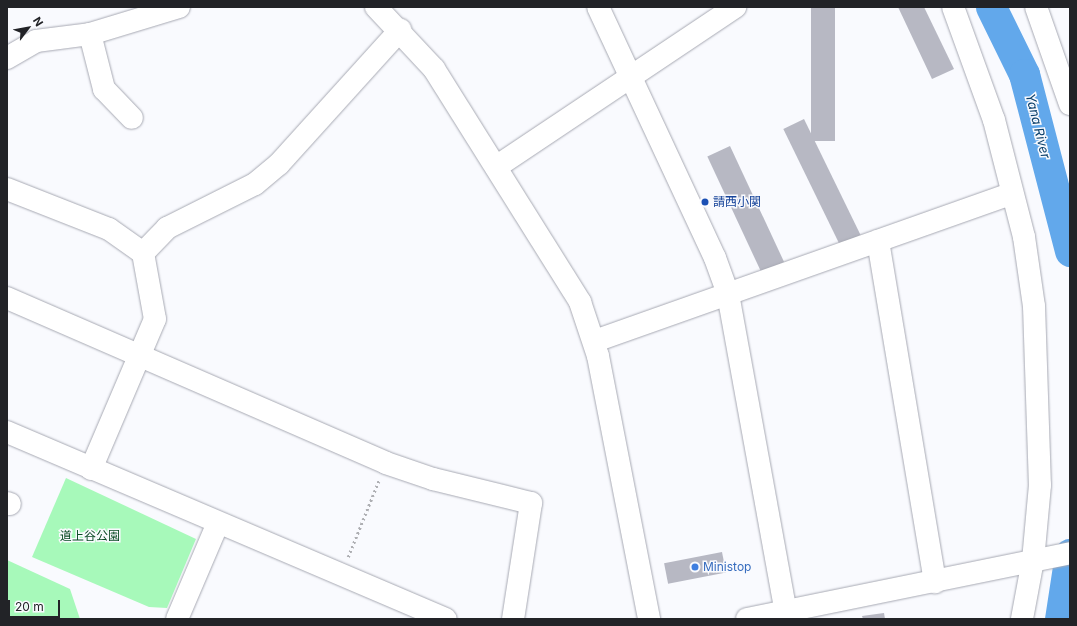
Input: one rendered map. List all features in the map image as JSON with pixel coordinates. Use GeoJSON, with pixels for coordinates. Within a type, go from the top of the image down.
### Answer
{"type":"FeatureCollection","features":[{"type":"Feature","properties":{"kind":"street"},"geometry":{"type":"LineString","coordinates":[[7,58],[36,41],[90,34],[122,15],[179,7]]}},
{"type":"Feature","properties":{"kind":"street"},"geometry":{"type":"LineString","coordinates":[[376,7],[400,30],[434,70],[580,302],[595,341],[650,619]]}},
{"type":"Feature","properties":{"kind":"street"},"geometry":{"type":"LineString","coordinates":[[598,7],[631,76],[728,294],[786,615]]}},
{"type":"Feature","properties":{"kind":"street"},"geometry":{"type":"LineString","coordinates":[[496,167],[735,7]]}},
{"type":"Feature","properties":{"kind":"street"},"geometry":{"type":"LineString","coordinates":[[953,7],[994,120],[1012,193],[1033,298],[1038,367],[1040,485],[1033,560],[1022,619]]}},
{"type":"Feature","properties":{"kind":"street"},"geometry":{"type":"LineString","coordinates":[[1036,7],[1070,104]]}},
{"type":"Feature","properties":{"kind":"street"},"geometry":{"type":"LineString","coordinates":[[142,253],[167,228],[255,184],[279,164],[400,30]]}},
{"type":"Feature","properties":{"kind":"street"},"geometry":{"type":"LineString","coordinates":[[90,34],[104,89],[132,118]]}},
{"type":"Feature","properties":{"kind":"street"},"geometry":{"type":"LineString","coordinates":[[7,189],[109,229],[142,253],[155,319],[91,469]]}},
{"type":"Feature","properties":{"kind":"street"},"geometry":{"type":"LineString","coordinates":[[595,341],[1012,193]]}},
{"type":"Feature","properties":{"kind":"street"},"geometry":{"type":"LineString","coordinates":[[878,241],[936,582]]}},
{"type":"Feature","properties":{"kind":"street"},"geometry":{"type":"LineString","coordinates":[[7,298],[386,463],[433,479],[531,503],[513,619]]}},
{"type":"Feature","properties":{"kind":"street"},"geometry":{"type":"LineString","coordinates":[[7,432],[438,618]]}},
{"type":"Feature","properties":{"kind":"street"},"geometry":{"type":"LineString","coordinates":[[177,619],[218,523]]}},
{"type":"Feature","properties":{"kind":"street"},"geometry":{"type":"LineString","coordinates":[[747,619],[786,615],[1070,553]]}},
{"type":"Feature","properties":{"kind":"path"},"geometry":{"type":"LineString","coordinates":[[341,575],[386,463]]}},
{"type":"Feature","properties":{"kind":"green space","name":"道上谷公園"},"geometry":{"type":"Polygon","coordinates":[[[66,478],[196,539],[167,608],[149,607],[32,557],[66,478]]]}},
{"type":"Feature","properties":{"kind":"green space"},"geometry":{"type":"Polygon","coordinates":[[[7,560],[70,589],[80,619],[7,619],[7,560]]]}},
{"type":"Feature","properties":{"kind":"building"},"geometry":{"type":"Polygon","coordinates":[[[811,7],[835,7],[835,141],[811,141],[811,7]]]}},
{"type":"Feature","properties":{"kind":"building"},"geometry":{"type":"Polygon","coordinates":[[[898,7],[924,7],[954,69],[932,79],[898,7]]]}},
{"type":"Feature","properties":{"kind":"building"},"geometry":{"type":"Polygon","coordinates":[[[804,119],[861,235],[840,245],[783,129],[804,119]]]}},
{"type":"Feature","properties":{"kind":"building"},"geometry":{"type":"Polygon","coordinates":[[[730,146],[784,262],[761,273],[707,157],[730,146]]]}},
{"type":"Feature","properties":{"kind":"building","name":"Ministop"},"geometry":{"type":"Polygon","coordinates":[[[722,552],[726,573],[668,584],[664,563],[722,552]]]}},
{"type":"Feature","properties":{"kind":"building"},"geometry":{"type":"Polygon","coordinates":[[[884,613],[885,619],[863,619],[862,616],[884,613]]]}},
{"type":"Feature","properties":{"kind":"waterway","name":"Yana River"},"geometry":{"type":"LineString","coordinates":[[991,7],[1024,74],[1070,251]]}},
{"type":"Feature","properties":{"kind":"waterway","name":"Yana River"},"geometry":{"type":"LineString","coordinates":[[1060,619],[1070,554]]}},
{"type":"Feature","properties":{"kind":"place","name":"請西小関"},"geometry":{"type":"Point","coordinates":[705,202]}},
{"type":"Feature","properties":{"kind":"place","name":"Ministop"},"geometry":{"type":"Point","coordinates":[695,567]}}]}
